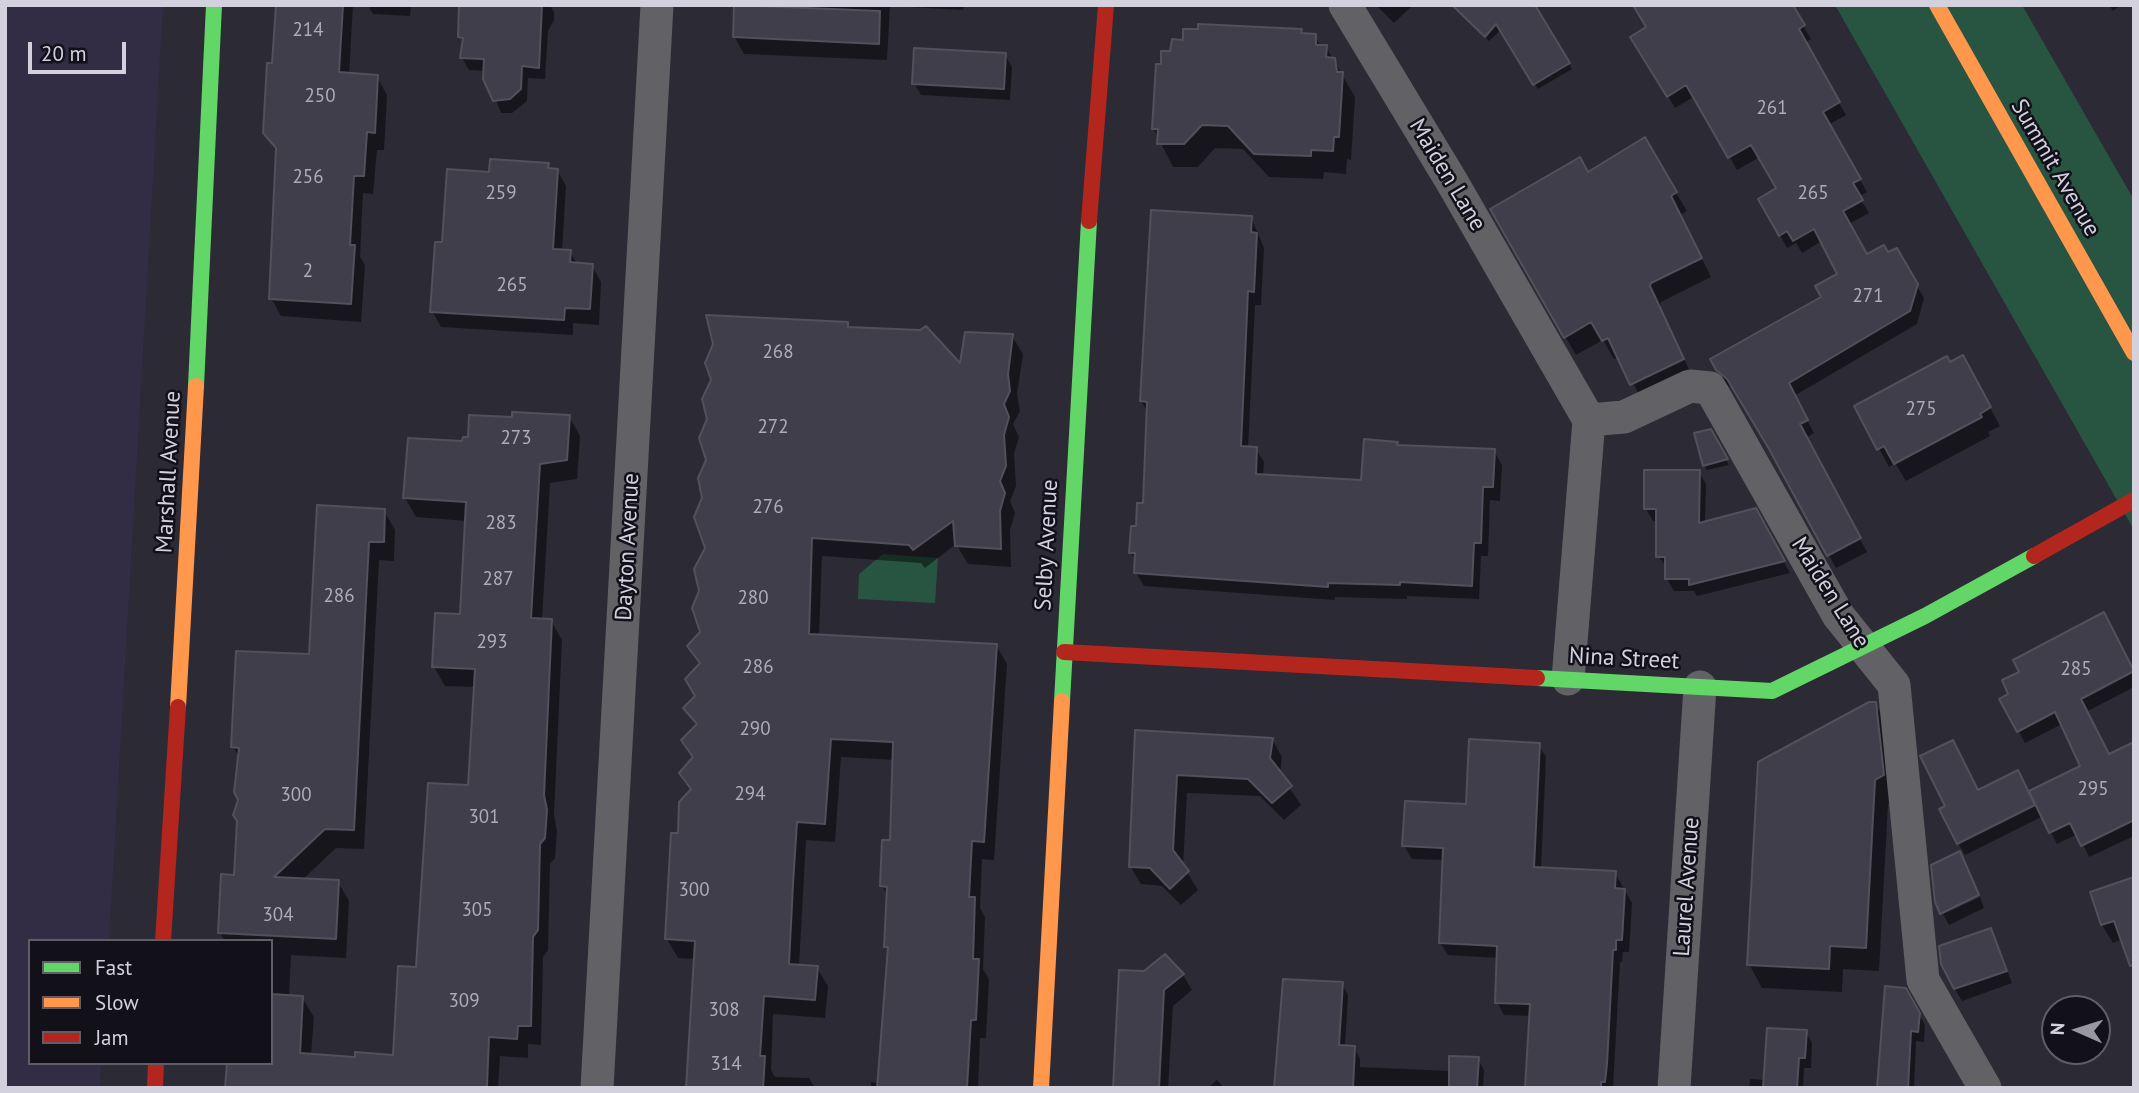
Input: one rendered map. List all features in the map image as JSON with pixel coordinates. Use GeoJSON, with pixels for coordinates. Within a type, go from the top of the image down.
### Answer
{"type":"FeatureCollection","features":[{"type":"Feature","properties":{"kind":"street","name":"Marshall Avenue"},"geometry":{"type":"LineString","coordinates":[[163,939],[189,530],[214,5]]}},
{"type":"Feature","properties":{"kind":"street","name":"Dayton Avenue"},"geometry":{"type":"LineString","coordinates":[[597,1088],[657,5]]}},
{"type":"Feature","properties":{"kind":"street","name":"Selby Avenue"},"geometry":{"type":"LineString","coordinates":[[1041,1088],[1091,176],[1106,5]]}},
{"type":"Feature","properties":{"kind":"street","name":"Maiden Lane"},"geometry":{"type":"LineString","coordinates":[[1345,5],[1452,182],[1589,420],[1624,417],[1690,386],[1710,388],[1838,615],[1894,685],[1923,980],[1985,1088]]}},
{"type":"Feature","properties":{"kind":"street","name":"Summit Avenue"},"geometry":{"type":"LineString","coordinates":[[1937,5],[2134,353]]}},
{"type":"Feature","properties":{"kind":"street"},"geometry":{"type":"LineString","coordinates":[[1568,679],[1589,420]]}},
{"type":"Feature","properties":{"kind":"street","name":"Nina Street"},"geometry":{"type":"LineString","coordinates":[[1064,652],[1772,691],[1862,647],[2134,500]]}},
{"type":"Feature","properties":{"kind":"street","name":"Laurel Avenue"},"geometry":{"type":"LineString","coordinates":[[1674,1088],[1700,687]]}},
{"type":"Feature","properties":{"kind":"street"},"geometry":{"type":"LineString","coordinates":[[155,1088],[156,1065]]}},
{"type":"Feature","properties":{"kind":"shaded area"},"geometry":{"type":"Polygon","coordinates":[[[5,5],[163,5],[109,939],[28,939],[28,1065],[101,1065],[100,1088],[5,1088],[5,5]]]}},
{"type":"Feature","properties":{"kind":"green space"},"geometry":{"type":"Polygon","coordinates":[[[1835,5],[2022,5],[2134,200],[2134,530],[1835,5]]]}},
{"type":"Feature","properties":{"kind":"green space"},"geometry":{"type":"Polygon","coordinates":[[[883,554],[938,558],[935,603],[858,599],[859,574],[883,554]]]}},
{"type":"Feature","properties":{"kind":"building"},"geometry":{"type":"Polygon","coordinates":[[[276,5],[343,5],[339,72],[378,75],[375,133],[367,132],[364,176],[354,176],[350,245],[355,245],[351,304],[269,299],[276,148],[263,133],[267,63],[272,63],[276,5]]]}},
{"type":"Feature","properties":{"kind":"building"},"geometry":{"type":"Polygon","coordinates":[[[459,5],[542,5],[539,68],[522,66],[521,89],[510,99],[493,101],[483,79],[484,59],[460,58],[463,38],[458,37],[459,5]]]}},
{"type":"Feature","properties":{"kind":"building"},"geometry":{"type":"Polygon","coordinates":[[[734,5],[880,11],[879,44],[733,37],[734,5]]]}},
{"type":"Feature","properties":{"kind":"building"},"geometry":{"type":"Polygon","coordinates":[[[1452,5],[1535,5],[1570,63],[1533,85],[1496,24],[1485,37],[1452,5]]]}},
{"type":"Feature","properties":{"kind":"building"},"geometry":{"type":"Polygon","coordinates":[[[1633,5],[1793,5],[1805,25],[1799,29],[1840,102],[1823,112],[1861,179],[1853,183],[1863,200],[1843,211],[1867,254],[1884,245],[1888,252],[1897,248],[1918,284],[1910,311],[1789,383],[1808,420],[1800,424],[1861,538],[1827,556],[1769,449],[1727,379],[1716,370],[1710,359],[1821,297],[1815,286],[1837,274],[1814,229],[1793,241],[1787,231],[1779,236],[1758,199],[1776,188],[1751,145],[1728,158],[1686,85],[1667,97],[1630,37],[1646,27],[1633,5]]]}},
{"type":"Feature","properties":{"kind":"building"},"geometry":{"type":"Polygon","coordinates":[[[1198,24],[1302,29],[1301,33],[1316,34],[1316,45],[1327,45],[1326,57],[1335,58],[1337,72],[1343,72],[1339,137],[1334,137],[1333,151],[1311,150],[1311,156],[1254,154],[1228,126],[1202,125],[1184,144],[1157,144],[1158,129],[1152,129],[1156,64],[1161,64],[1161,51],[1170,51],[1172,39],[1183,40],[1183,29],[1198,29],[1198,24]]]}},
{"type":"Feature","properties":{"kind":"building"},"geometry":{"type":"Polygon","coordinates":[[[914,48],[1006,53],[1004,89],[912,84],[914,48]]]}},
{"type":"Feature","properties":{"kind":"building"},"geometry":{"type":"Polygon","coordinates":[[[1645,137],[1677,192],[1671,196],[1702,258],[1651,283],[1650,286],[1684,359],[1630,385],[1608,338],[1602,341],[1591,322],[1564,338],[1490,209],[1580,157],[1588,172],[1645,137]]]}},
{"type":"Feature","properties":{"kind":"building"},"geometry":{"type":"Polygon","coordinates":[[[490,159],[549,163],[548,168],[558,169],[553,249],[571,250],[570,262],[593,264],[590,309],[565,308],[564,320],[430,312],[435,242],[442,242],[447,169],[489,172],[490,159]]]}},
{"type":"Feature","properties":{"kind":"building"},"geometry":{"type":"Polygon","coordinates":[[[1151,210],[1252,216],[1251,232],[1257,233],[1254,292],[1248,291],[1241,446],[1257,447],[1256,474],[1361,480],[1364,439],[1398,442],[1397,445],[1495,449],[1493,487],[1483,487],[1481,543],[1474,543],[1472,586],[1400,582],[1400,585],[1328,583],[1328,587],[1134,573],[1135,553],[1129,553],[1131,526],[1136,526],[1137,503],[1143,503],[1147,402],[1140,401],[1151,210]]]}},
{"type":"Feature","properties":{"kind":"building"},"geometry":{"type":"Polygon","coordinates":[[[706,315],[848,322],[848,327],[920,330],[926,326],[960,363],[965,332],[1013,334],[1008,374],[1010,391],[1004,404],[1009,417],[1004,435],[1006,466],[1000,481],[1005,493],[1000,511],[1001,549],[955,546],[953,521],[913,550],[909,545],[812,538],[809,634],[997,644],[984,842],[972,841],[969,897],[975,897],[973,959],[979,959],[976,1020],[971,1020],[967,1088],[877,1088],[888,947],[884,947],[887,887],[880,886],[882,840],[890,840],[893,742],[831,739],[825,824],[797,822],[793,884],[789,964],[818,966],[815,1000],[764,996],[760,1056],[765,1056],[763,1088],[686,1088],[695,941],[665,939],[671,833],[678,833],[679,802],[691,789],[679,773],[693,757],[681,740],[697,724],[683,708],[695,696],[685,679],[700,663],[687,646],[700,632],[692,608],[699,591],[694,569],[705,548],[694,517],[702,498],[698,478],[706,460],[699,438],[707,419],[702,399],[711,380],[705,363],[713,344],[706,315]]]}},
{"type":"Feature","properties":{"kind":"building"},"geometry":{"type":"Polygon","coordinates":[[[1963,355],[1991,407],[1980,414],[1982,417],[1894,464],[1884,446],[1877,450],[1854,406],[1947,356],[1950,362],[1963,355]]]}},
{"type":"Feature","properties":{"kind":"building"},"geometry":{"type":"Polygon","coordinates":[[[512,412],[570,415],[567,460],[540,464],[531,618],[552,619],[544,795],[547,810],[545,838],[540,844],[538,930],[533,937],[531,1026],[518,1026],[517,1039],[489,1037],[487,1086],[483,1088],[225,1088],[227,1065],[273,1065],[273,994],[303,996],[300,1053],[355,1057],[355,1052],[393,1055],[398,966],[416,967],[428,783],[468,785],[475,669],[432,667],[435,613],[460,614],[466,502],[403,498],[408,438],[462,441],[463,437],[468,437],[469,415],[512,417],[512,412]]]}},
{"type":"Feature","properties":{"kind":"building"},"geometry":{"type":"Polygon","coordinates":[[[1711,429],[1728,459],[1703,466],[1694,433],[1711,429]]]}},
{"type":"Feature","properties":{"kind":"building"},"geometry":{"type":"Polygon","coordinates":[[[1644,470],[1700,470],[1699,523],[1756,508],[1785,561],[1689,585],[1689,579],[1665,579],[1665,557],[1656,557],[1656,509],[1644,509],[1644,470]]]}},
{"type":"Feature","properties":{"kind":"building"},"geometry":{"type":"Polygon","coordinates":[[[317,505],[385,509],[384,542],[369,542],[354,830],[325,829],[274,877],[339,880],[336,939],[218,933],[221,874],[234,875],[237,821],[233,815],[238,800],[234,792],[239,748],[231,747],[236,651],[309,654],[317,505]]]}},
{"type":"Feature","properties":{"kind":"building"},"geometry":{"type":"Polygon","coordinates":[[[2104,612],[2134,671],[2081,699],[2109,754],[2134,742],[2134,820],[2081,846],[2070,823],[2049,833],[2029,791],[2080,766],[2055,712],[2017,732],[1999,699],[2008,694],[2002,680],[2019,672],[2013,660],[2104,612]]]}},
{"type":"Feature","properties":{"kind":"building"},"geometry":{"type":"Polygon","coordinates":[[[1869,702],[1876,702],[1884,775],[1875,780],[1866,948],[1830,946],[1829,969],[1747,965],[1758,762],[1869,702]]]}},
{"type":"Feature","properties":{"kind":"building"},"geometry":{"type":"Polygon","coordinates":[[[1135,730],[1273,738],[1270,758],[1292,786],[1272,803],[1248,779],[1177,775],[1173,850],[1189,871],[1170,889],[1150,868],[1129,867],[1135,730]]]}},
{"type":"Feature","properties":{"kind":"building"},"geometry":{"type":"Polygon","coordinates":[[[1469,739],[1540,743],[1534,867],[1616,871],[1615,888],[1625,889],[1622,940],[1616,940],[1616,950],[1613,950],[1607,1064],[1605,1082],[1601,1082],[1601,1088],[1525,1088],[1530,1004],[1495,1003],[1497,946],[1439,943],[1443,848],[1402,846],[1405,801],[1466,804],[1469,739]]]}},
{"type":"Feature","properties":{"kind":"building"},"geometry":{"type":"Polygon","coordinates":[[[1953,740],[1978,790],[2018,770],[2035,805],[1957,844],[1939,809],[1945,806],[1920,756],[1953,740]]]}},
{"type":"Feature","properties":{"kind":"building"},"geometry":{"type":"Polygon","coordinates":[[[1960,851],[1979,895],[1940,914],[1935,902],[1931,865],[1960,851]]]}},
{"type":"Feature","properties":{"kind":"building"},"geometry":{"type":"Polygon","coordinates":[[[2134,877],[2134,965],[2130,966],[2114,921],[2101,925],[2090,892],[2134,877]]]}},
{"type":"Feature","properties":{"kind":"building"},"geometry":{"type":"Polygon","coordinates":[[[1991,928],[2007,971],[1954,989],[1941,964],[1939,946],[1991,928]]]}},
{"type":"Feature","properties":{"kind":"building"},"geometry":{"type":"Polygon","coordinates":[[[1165,954],[1184,974],[1164,990],[1159,1088],[1113,1088],[1119,970],[1144,971],[1165,954]]]}},
{"type":"Feature","properties":{"kind":"building"},"geometry":{"type":"Polygon","coordinates":[[[1283,979],[1343,982],[1339,1045],[1355,1046],[1353,1088],[1274,1088],[1283,979]]]}},
{"type":"Feature","properties":{"kind":"building"},"geometry":{"type":"Polygon","coordinates":[[[1885,986],[1906,988],[1920,1013],[1918,1032],[1911,1031],[1908,1088],[1877,1088],[1885,986]]]}},
{"type":"Feature","properties":{"kind":"building"},"geometry":{"type":"Polygon","coordinates":[[[1767,1028],[1807,1030],[1805,1058],[1799,1058],[1797,1088],[1763,1088],[1767,1028]]]}},
{"type":"Feature","properties":{"kind":"building"},"geometry":{"type":"Polygon","coordinates":[[[1449,1056],[1479,1057],[1477,1088],[1449,1088],[1449,1056]]]}},
{"type":"Feature","properties":{"kind":"traffic: fast"},"geometry":{"type":"LineString","coordinates":[[196,386],[214,5]]}},
{"type":"Feature","properties":{"kind":"traffic: fast"},"geometry":{"type":"LineString","coordinates":[[1062,701],[1089,221]]}},
{"type":"Feature","properties":{"kind":"traffic: fast"},"geometry":{"type":"LineString","coordinates":[[1537,678],[1772,691],[1925,616],[2034,556]]}},
{"type":"Feature","properties":{"kind":"traffic: slow"},"geometry":{"type":"LineString","coordinates":[[1937,5],[2134,353]]}},
{"type":"Feature","properties":{"kind":"traffic: slow"},"geometry":{"type":"LineString","coordinates":[[178,707],[196,386]]}},
{"type":"Feature","properties":{"kind":"traffic: slow"},"geometry":{"type":"LineString","coordinates":[[1041,1088],[1062,701]]}},
{"type":"Feature","properties":{"kind":"traffic: jam"},"geometry":{"type":"LineString","coordinates":[[1089,221],[1106,5]]}},
{"type":"Feature","properties":{"kind":"traffic: jam"},"geometry":{"type":"LineString","coordinates":[[2034,556],[2134,500]]}},
{"type":"Feature","properties":{"kind":"traffic: jam"},"geometry":{"type":"LineString","coordinates":[[1064,652],[1537,678]]}},
{"type":"Feature","properties":{"kind":"traffic: jam"},"geometry":{"type":"LineString","coordinates":[[163,939],[178,707]]}},
{"type":"Feature","properties":{"kind":"traffic: jam"},"geometry":{"type":"LineString","coordinates":[[155,1088],[156,1065]]}}]}
